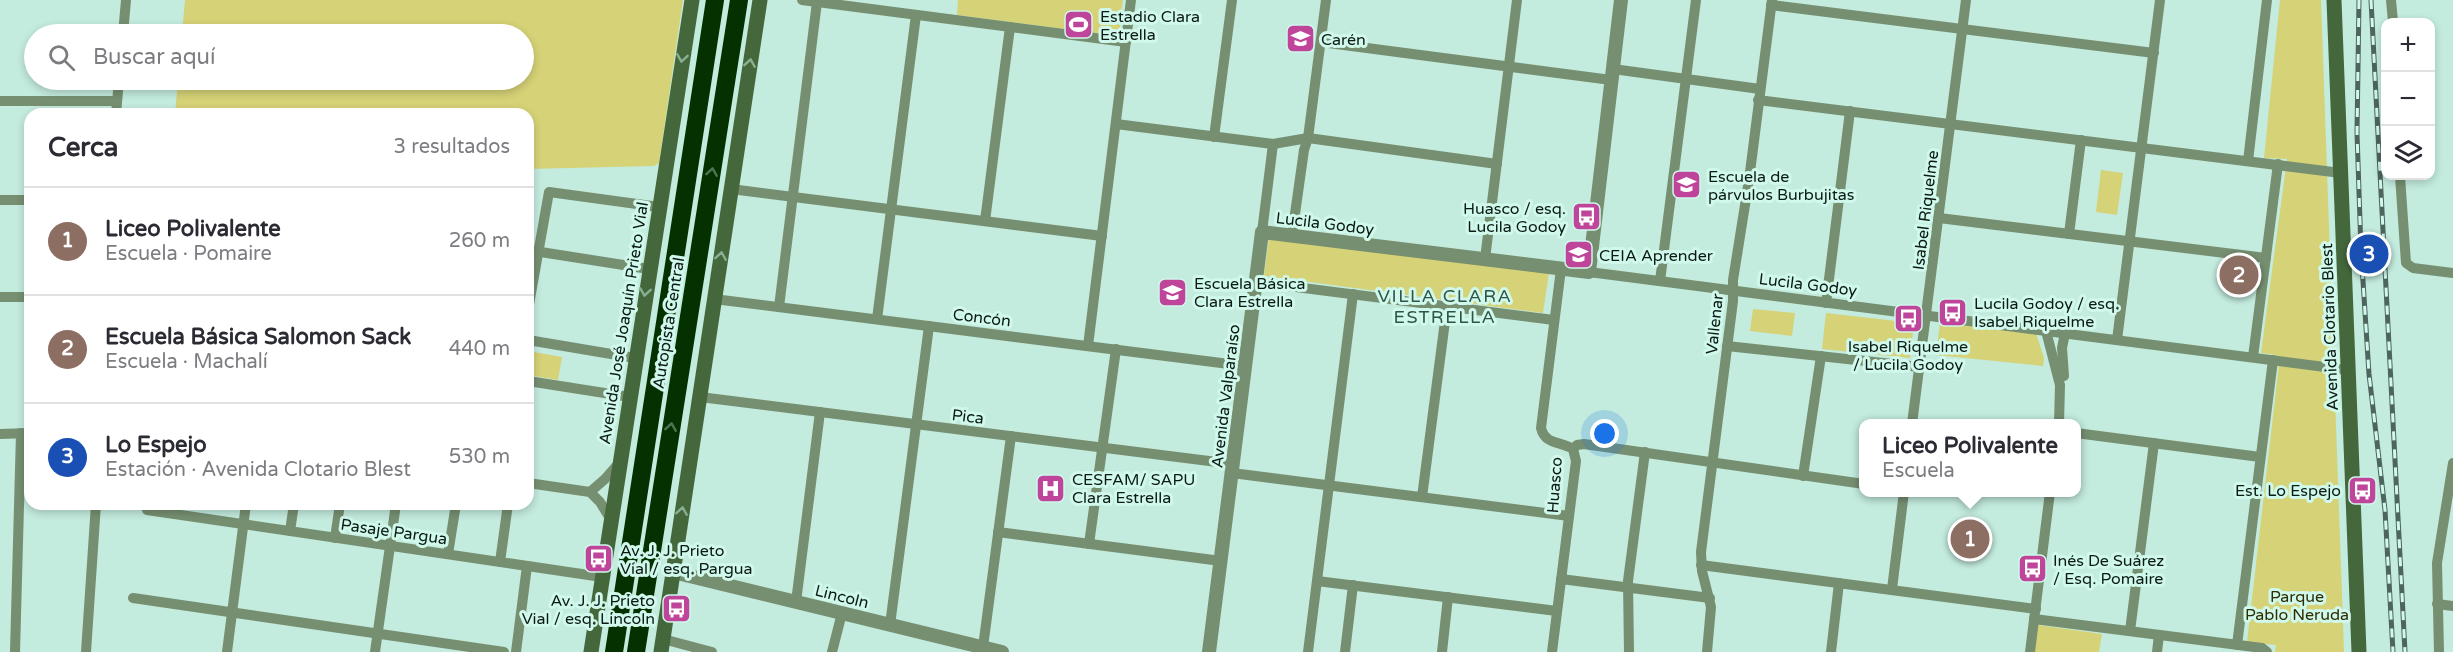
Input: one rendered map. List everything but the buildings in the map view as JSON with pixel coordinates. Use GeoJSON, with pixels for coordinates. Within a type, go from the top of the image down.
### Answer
{"type":"FeatureCollection","features":[{"type":"Feature","properties":{"kind":"highway","name":"Autopista Central"},"geometry":{"type":"LineString","coordinates":[[614,652],[716,0]]}},
{"type":"Feature","properties":{"kind":"highway","name":"Autopista Central"},"geometry":{"type":"LineString","coordinates":[[636,652],[739,0]]}},
{"type":"Feature","properties":{"kind":"main road","name":"Avenida José Joaquín Prieto Vial"},"geometry":{"type":"LineString","coordinates":[[591,652],[692,0]]}},
{"type":"Feature","properties":{"kind":"main road"},"geometry":{"type":"LineString","coordinates":[[662,646],[760,0]]}},
{"type":"Feature","properties":{"kind":"main road","name":"Avenida Clotario Blest"},"geometry":{"type":"LineString","coordinates":[[2334,0],[2359,652]]}},
{"type":"Feature","properties":{"kind":"street"},"geometry":{"type":"LineString","coordinates":[[124,24],[126,0]]}},
{"type":"Feature","properties":{"kind":"street"},"geometry":{"type":"LineString","coordinates":[[801,0],[1126,42]]}},
{"type":"Feature","properties":{"kind":"street"},"geometry":{"type":"LineString","coordinates":[[1088,346],[1131,0]]}},
{"type":"Feature","properties":{"kind":"street"},"geometry":{"type":"LineString","coordinates":[[1215,137],[1232,0]]}},
{"type":"Feature","properties":{"kind":"street"},"geometry":{"type":"LineString","coordinates":[[1292,235],[1304,150],[1308,138],[1326,0]]}},
{"type":"Feature","properties":{"kind":"street"},"geometry":{"type":"LineString","coordinates":[[1485,259],[1517,0]]}},
{"type":"Feature","properties":{"kind":"street"},"geometry":{"type":"LineString","coordinates":[[1590,272],[1621,0]]}},
{"type":"Feature","properties":{"kind":"street"},"geometry":{"type":"LineString","coordinates":[[1660,281],[1696,0]]}},
{"type":"Feature","properties":{"kind":"street","name":"Isabel Riquelme"},"geometry":{"type":"LineString","coordinates":[[1913,419],[1966,0]]}},
{"type":"Feature","properties":{"kind":"street"},"geometry":{"type":"LineString","coordinates":[[2117,340],[2160,0]]}},
{"type":"Feature","properties":{"kind":"street"},"geometry":{"type":"LineString","coordinates":[[2248,161],[2266,0]]}},
{"type":"Feature","properties":{"kind":"street"},"geometry":{"type":"LineString","coordinates":[[2391,0],[2392,18]]}},
{"type":"Feature","properties":{"kind":"street"},"geometry":{"type":"LineString","coordinates":[[779,307],[817,2]]}},
{"type":"Feature","properties":{"kind":"street"},"geometry":{"type":"LineString","coordinates":[[1771,3],[2154,53]]}},
{"type":"Feature","properties":{"kind":"street","name":"Vallenar"},"geometry":{"type":"LineString","coordinates":[[1707,652],[1710,598],[1701,565],[1738,243],[1771,3]]}},
{"type":"Feature","properties":{"kind":"street"},"geometry":{"type":"LineString","coordinates":[[877,319],[916,15]]}},
{"type":"Feature","properties":{"kind":"street"},"geometry":{"type":"LineString","coordinates":[[985,221],[1010,27]]}},
{"type":"Feature","properties":{"kind":"street"},"geometry":{"type":"LineString","coordinates":[[1320,42],[1509,67],[1686,79],[1850,111],[2341,172]]}},
{"type":"Feature","properties":{"kind":"street"},"geometry":{"type":"LineString","coordinates":[[116,108],[118,90]]}},
{"type":"Feature","properties":{"kind":"street"},"geometry":{"type":"LineString","coordinates":[[0,101],[117,102]]}},
{"type":"Feature","properties":{"kind":"street"},"geometry":{"type":"LineString","coordinates":[[1826,303],[1850,111]]}},
{"type":"Feature","properties":{"kind":"street"},"geometry":{"type":"LineString","coordinates":[[1116,124],[1273,144],[1308,138],[1497,164]]}},
{"type":"Feature","properties":{"kind":"street"},"geometry":{"type":"LineString","coordinates":[[2068,234],[2081,140]]}},
{"type":"Feature","properties":{"kind":"street","name":"Avenida Valparaíso"},"geometry":{"type":"LineString","coordinates":[[1209,652],[1273,144]]}},
{"type":"Feature","properties":{"kind":"street"},"geometry":{"type":"LineString","coordinates":[[2253,357],[2278,164]]}},
{"type":"Feature","properties":{"kind":"street"},"geometry":{"type":"LineString","coordinates":[[2400,180],[2407,265],[2453,273]]}},
{"type":"Feature","properties":{"kind":"street"},"geometry":{"type":"LineString","coordinates":[[731,189],[1102,236]]}},
{"type":"Feature","properties":{"kind":"street"},"geometry":{"type":"LineString","coordinates":[[534,246],[549,192],[659,207]]}},
{"type":"Feature","properties":{"kind":"street"},"geometry":{"type":"LineString","coordinates":[[0,200],[24,200]]}},
{"type":"Feature","properties":{"kind":"street"},"geometry":{"type":"LineString","coordinates":[[1939,218],[2266,258]]}},
{"type":"Feature","properties":{"kind":"street","name":"Lucila Godoy"},"geometry":{"type":"LineString","coordinates":[[1262,231],[2348,370]]}},
{"type":"Feature","properties":{"kind":"street"},"geometry":{"type":"LineString","coordinates":[[534,250],[649,268]]}},
{"type":"Feature","properties":{"kind":"street","name":"Huasco"},"geometry":{"type":"LineString","coordinates":[[1552,652],[1576,461],[1573,449],[1549,441],[1541,431],[1561,269]]}},
{"type":"Feature","properties":{"kind":"street"},"geometry":{"type":"LineString","coordinates":[[1256,282],[1554,320]]}},
{"type":"Feature","properties":{"kind":"street"},"geometry":{"type":"LineString","coordinates":[[1308,652],[1353,294]]}},
{"type":"Feature","properties":{"kind":"street"},"geometry":{"type":"LineString","coordinates":[[0,297],[24,297]]}},
{"type":"Feature","properties":{"kind":"street","name":"Concón"},"geometry":{"type":"LineString","coordinates":[[714,299],[1245,366]]}},
{"type":"Feature","properties":{"kind":"street"},"geometry":{"type":"LineString","coordinates":[[1422,497],[1446,306]]}},
{"type":"Feature","properties":{"kind":"street"},"geometry":{"type":"LineString","coordinates":[[890,625],[928,326]]}},
{"type":"Feature","properties":{"kind":"street"},"geometry":{"type":"LineString","coordinates":[[2046,331],[2058,375],[2061,406]]}},
{"type":"Feature","properties":{"kind":"street"},"geometry":{"type":"LineString","coordinates":[[2059,419],[2064,389],[2062,348],[2065,333]]}},
{"type":"Feature","properties":{"kind":"street"},"geometry":{"type":"LineString","coordinates":[[534,341],[635,358]]}},
{"type":"Feature","properties":{"kind":"street"},"geometry":{"type":"LineString","coordinates":[[1727,346],[1920,367]]}},
{"type":"Feature","properties":{"kind":"street"},"geometry":{"type":"LineString","coordinates":[[1089,544],[1116,350]]}},
{"type":"Feature","properties":{"kind":"street"},"geometry":{"type":"LineString","coordinates":[[1803,476],[1821,356]]}},
{"type":"Feature","properties":{"kind":"street"},"geometry":{"type":"LineString","coordinates":[[2237,645],[2273,360]]}},
{"type":"Feature","properties":{"kind":"street"},"geometry":{"type":"LineString","coordinates":[[534,382],[630,397]]}},
{"type":"Feature","properties":{"kind":"street","name":"Pica"},"geometry":{"type":"LineString","coordinates":[[700,397],[1102,448],[1329,485],[1569,516]]}},
{"type":"Feature","properties":{"kind":"street"},"geometry":{"type":"LineString","coordinates":[[796,602],[820,412]]}},
{"type":"Feature","properties":{"kind":"street"},"geometry":{"type":"LineString","coordinates":[[0,434],[24,433]]}},
{"type":"Feature","properties":{"kind":"street"},"geometry":{"type":"LineString","coordinates":[[2081,434],[2260,457]]}},
{"type":"Feature","properties":{"kind":"street"},"geometry":{"type":"LineString","coordinates":[[983,647],[1011,436]]}},
{"type":"Feature","properties":{"kind":"street"},"geometry":{"type":"LineString","coordinates":[[2130,631],[2154,443]]}},
{"type":"Feature","properties":{"kind":"street"},"geometry":{"type":"LineString","coordinates":[[1573,449],[1581,444],[1859,483]]}},
{"type":"Feature","properties":{"kind":"street"},"geometry":{"type":"LineString","coordinates":[[1629,652],[1629,588],[1645,452]]}},
{"type":"Feature","properties":{"kind":"street"},"geometry":{"type":"LineString","coordinates":[[590,492],[606,479],[620,461]]}},
{"type":"Feature","properties":{"kind":"street"},"geometry":{"type":"LineString","coordinates":[[2439,652],[2437,563],[2453,463]]}},
{"type":"Feature","properties":{"kind":"street"},"geometry":{"type":"LineString","coordinates":[[15,652],[24,473]]}},
{"type":"Feature","properties":{"kind":"street"},"geometry":{"type":"LineString","coordinates":[[534,484],[590,492],[600,502],[611,520]]}},
{"type":"Feature","properties":{"kind":"street"},"geometry":{"type":"LineString","coordinates":[[1892,589],[1903,497]]}},
{"type":"Feature","properties":{"kind":"street"},"geometry":{"type":"LineString","coordinates":[[2030,652],[2049,497]]}},
{"type":"Feature","properties":{"kind":"street"},"geometry":{"type":"LineString","coordinates":[[86,652],[96,510]]}},
{"type":"Feature","properties":{"kind":"street","name":"Pasaje Pargua"},"geometry":{"type":"LineString","coordinates":[[170,510],[244,525],[602,577]]}},
{"type":"Feature","properties":{"kind":"street"},"geometry":{"type":"LineString","coordinates":[[227,652],[245,510]]}},
{"type":"Feature","properties":{"kind":"street"},"geometry":{"type":"LineString","coordinates":[[290,531],[293,510]]}},
{"type":"Feature","properties":{"kind":"street"},"geometry":{"type":"LineString","coordinates":[[335,538],[339,510]]}},
{"type":"Feature","properties":{"kind":"street"},"geometry":{"type":"LineString","coordinates":[[375,652],[388,546],[395,510]]}},
{"type":"Feature","properties":{"kind":"street"},"geometry":{"type":"LineString","coordinates":[[448,554],[455,510]]}},
{"type":"Feature","properties":{"kind":"street"},"geometry":{"type":"LineString","coordinates":[[500,562],[507,510]]}},
{"type":"Feature","properties":{"kind":"street"},"geometry":{"type":"LineString","coordinates":[[2441,531],[2453,533]]}},
{"type":"Feature","properties":{"kind":"street"},"geometry":{"type":"LineString","coordinates":[[998,532],[1221,561]]}},
{"type":"Feature","properties":{"kind":"street"},"geometry":{"type":"LineString","coordinates":[[1701,565],[1892,589],[2130,631],[2267,651]]}},
{"type":"Feature","properties":{"kind":"street"},"geometry":{"type":"LineString","coordinates":[[516,652],[527,566]]}},
{"type":"Feature","properties":{"kind":"street","name":"Lincoln"},"geometry":{"type":"LineString","coordinates":[[673,572],[1002,652]]}},
{"type":"Feature","properties":{"kind":"street"},"geometry":{"type":"LineString","coordinates":[[1561,579],[1710,598]]}},
{"type":"Feature","properties":{"kind":"street"},"geometry":{"type":"LineString","coordinates":[[1317,581],[1557,611]]}},
{"type":"Feature","properties":{"kind":"street"},"geometry":{"type":"LineString","coordinates":[[1831,652],[1839,583]]}},
{"type":"Feature","properties":{"kind":"street"},"geometry":{"type":"LineString","coordinates":[[1346,652],[1353,585]]}},
{"type":"Feature","properties":{"kind":"street"},"geometry":{"type":"LineString","coordinates":[[1442,652],[1448,597]]}},
{"type":"Feature","properties":{"kind":"street"},"geometry":{"type":"LineString","coordinates":[[133,598],[504,652]]}},
{"type":"Feature","properties":{"kind":"street"},"geometry":{"type":"LineString","coordinates":[[2437,604],[2453,606]]}},
{"type":"Feature","properties":{"kind":"street"},"geometry":{"type":"LineString","coordinates":[[832,652],[842,613]]}},
{"type":"Feature","properties":{"kind":"street"},"geometry":{"type":"LineString","coordinates":[[2157,652],[2159,635]]}},
{"type":"Feature","properties":{"kind":"street"},"geometry":{"type":"LineString","coordinates":[[662,646],[712,652]]}},
{"type":"Feature","properties":{"kind":"green space"},"geometry":{"type":"Polygon","coordinates":[[[185,0],[683,0],[659,163],[654,166],[534,169],[534,108],[176,108],[177,90],[534,90],[534,24],[183,24],[185,0]]]}},
{"type":"Feature","properties":{"kind":"green space","name":"Estadio Clara Estrella"},"geometry":{"type":"Polygon","coordinates":[[[958,0],[1123,0],[1119,36],[957,15],[958,0]]]}},
{"type":"Feature","properties":{"kind":"green space","name":"Parque Pablo Neruda"},"geometry":{"type":"Polygon","coordinates":[[[2280,0],[2321,0],[2344,652],[2275,652],[2276,645],[2247,642],[2279,364],[2276,355],[2261,353],[2287,159],[2264,158],[2280,0]]]}},
{"type":"Feature","properties":{"kind":"green space"},"geometry":{"type":"Polygon","coordinates":[[[2101,170],[2123,173],[2117,215],[2096,212],[2101,170]]]}},
{"type":"Feature","properties":{"kind":"green space"},"geometry":{"type":"Polygon","coordinates":[[[1269,237],[1549,273],[1543,313],[1264,276],[1269,237]]]}},
{"type":"Feature","properties":{"kind":"green space"},"geometry":{"type":"Polygon","coordinates":[[[1753,309],[1795,313],[1792,336],[1750,331],[1753,309]]]}},
{"type":"Feature","properties":{"kind":"green space"},"geometry":{"type":"Polygon","coordinates":[[[1826,313],[1914,323],[1910,358],[1822,349],[1826,313]]]}},
{"type":"Feature","properties":{"kind":"green space"},"geometry":{"type":"Polygon","coordinates":[[[1940,323],[2036,333],[2044,358],[2043,366],[1936,355],[1940,323]]]}},
{"type":"Feature","properties":{"kind":"green space"},"geometry":{"type":"Polygon","coordinates":[[[534,352],[562,357],[558,380],[534,376],[534,352]]]}},
{"type":"Feature","properties":{"kind":"green space"},"geometry":{"type":"Polygon","coordinates":[[[2038,625],[2102,634],[2099,652],[2034,652],[2038,625]]]}},
{"type":"Feature","properties":{"kind":"railway"},"geometry":{"type":"LineString","coordinates":[[2359,0],[2357,133],[2361,250],[2369,374],[2385,510],[2393,652]]}},
{"type":"Feature","properties":{"kind":"railway"},"geometry":{"type":"LineString","coordinates":[[2371,0],[2405,652]]}},
{"type":"Feature","properties":{"kind":"place","name":"Estadio Clara Estrella"},"geometry":{"type":"Point","coordinates":[1079,25]}},
{"type":"Feature","properties":{"kind":"place","name":"Carén"},"geometry":{"type":"Point","coordinates":[1300,39]}},
{"type":"Feature","properties":{"kind":"place","name":"Escuela de párvulos Burbujitas"},"geometry":{"type":"Point","coordinates":[1687,185]}},
{"type":"Feature","properties":{"kind":"place","name":"Huasco / esq. Lucila Godoy"},"geometry":{"type":"Point","coordinates":[1587,217]}},
{"type":"Feature","properties":{"kind":"place","name":"Lo Espejo"},"geometry":{"type":"Point","coordinates":[2369,254]}},
{"type":"Feature","properties":{"kind":"place","name":"CEIA Aprender"},"geometry":{"type":"Point","coordinates":[1578,255]}},
{"type":"Feature","properties":{"kind":"place","name":"Escuela Básica Salomon Sack"},"geometry":{"type":"Point","coordinates":[2239,275]}},
{"type":"Feature","properties":{"kind":"place","name":"Escuela Básica Clara Estrella"},"geometry":{"type":"Point","coordinates":[1173,292]}},
{"type":"Feature","properties":{"kind":"place","name":"Lucila Godoy / esq. Isabel Riquelme"},"geometry":{"type":"Point","coordinates":[1953,312]}},
{"type":"Feature","properties":{"kind":"place","name":"Isabel Riquelme / Lucila Godoy"},"geometry":{"type":"Point","coordinates":[1908,318]}},
{"type":"Feature","properties":{"kind":"place","name":"CESFAM/ SAPU Clara Estrella"},"geometry":{"type":"Point","coordinates":[1051,488]}},
{"type":"Feature","properties":{"kind":"place","name":"Est. Lo Espejo"},"geometry":{"type":"Point","coordinates":[2362,490]}},
{"type":"Feature","properties":{"kind":"place","name":"Liceo Polivalente"},"geometry":{"type":"Point","coordinates":[1970,539]}},
{"type":"Feature","properties":{"kind":"place","name":"Av. J. J. Prieto Vial / esq. Pargua"},"geometry":{"type":"Point","coordinates":[599,559]}},
{"type":"Feature","properties":{"kind":"place","name":"Inés De Suárez / Esq. Pomaire"},"geometry":{"type":"Point","coordinates":[2032,569]}},
{"type":"Feature","properties":{"kind":"place","name":"Av. J. J. Prieto Vial / esq. Lincoln"},"geometry":{"type":"Point","coordinates":[676,609]}},
{"type":"Feature","properties":{"kind":"district","name":"VILLA CLARA ESTRELLA"},"geometry":{"type":"Point","coordinates":[1445,306]}}]}
